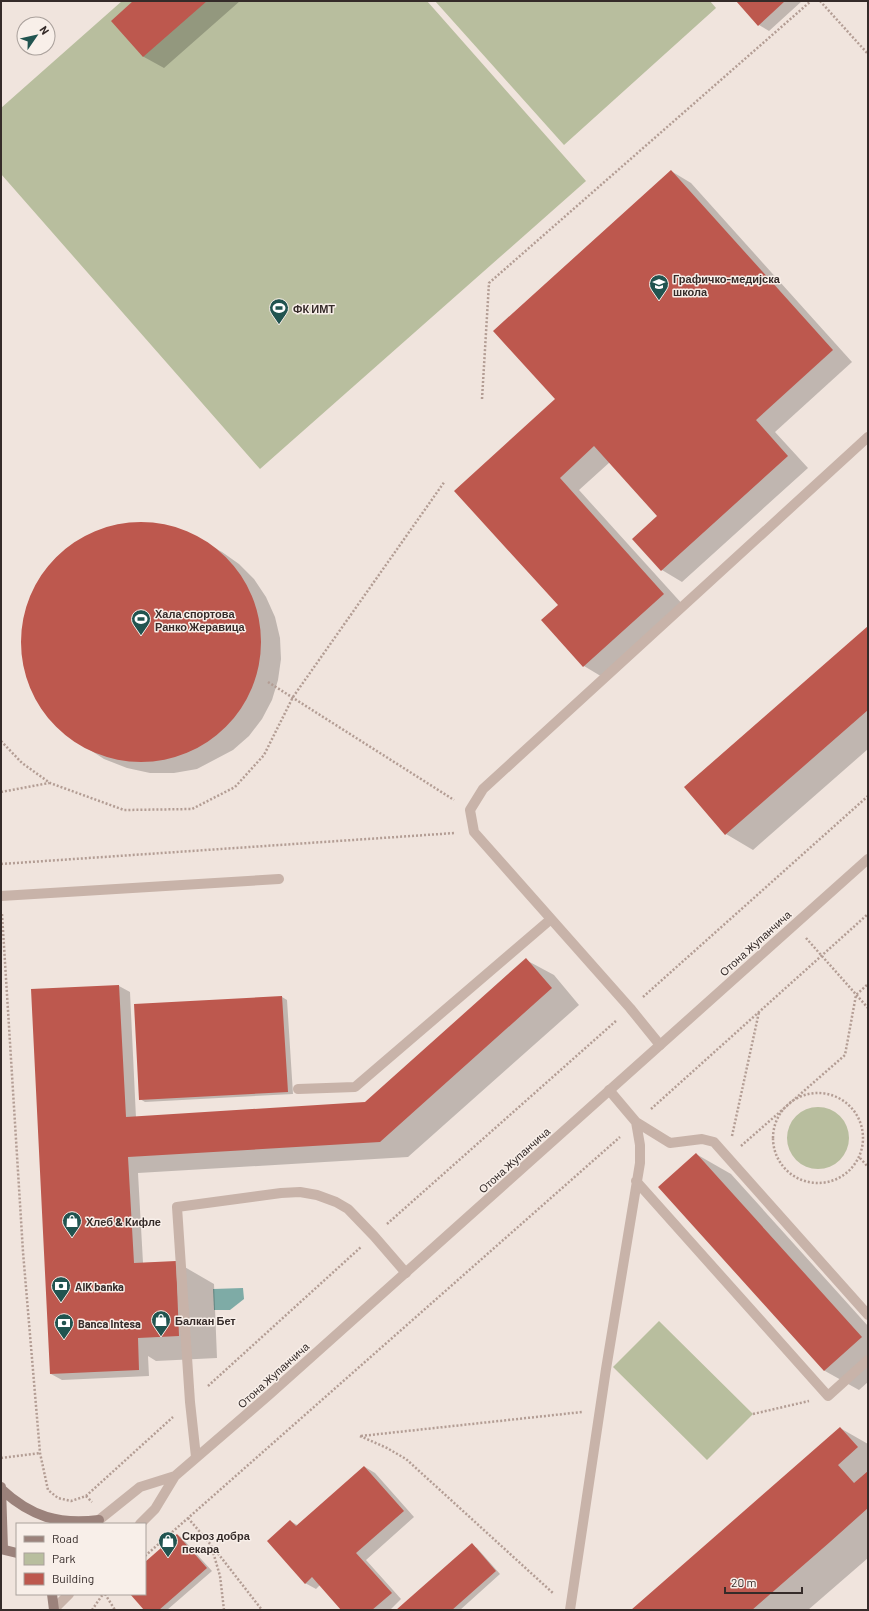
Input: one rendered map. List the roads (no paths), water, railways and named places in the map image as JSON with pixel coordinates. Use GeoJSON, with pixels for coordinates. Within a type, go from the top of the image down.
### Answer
{"type":"FeatureCollection","features":[{"type":"Feature","properties":{"kind":"main road"},"geometry":{"type":"LineString","coordinates":[[1,1484],[2,1549],[16,1552]]}},
{"type":"Feature","properties":{"kind":"main road"},"geometry":{"type":"LineString","coordinates":[[1,1489],[15,1502],[48,1518],[66,1522],[96,1522]]}},
{"type":"Feature","properties":{"kind":"main road"},"geometry":{"type":"LineString","coordinates":[[52,1595],[54,1609]]}},
{"type":"Feature","properties":{"kind":"street"},"geometry":{"type":"LineString","coordinates":[[660,1045],[630,1008],[474,832],[470,810],[483,790],[868,437]]}},
{"type":"Feature","properties":{"kind":"street","name":"Отона Жупанчича"},"geometry":{"type":"LineString","coordinates":[[141,1523],[155,1509],[175,1476],[406,1273],[868,859]]}},
{"type":"Feature","properties":{"kind":"street"},"geometry":{"type":"LineString","coordinates":[[1,896],[279,879]]}},
{"type":"Feature","properties":{"kind":"street"},"geometry":{"type":"LineString","coordinates":[[298,1089],[355,1087],[551,919]]}},
{"type":"Feature","properties":{"kind":"street"},"geometry":{"type":"LineString","coordinates":[[609,1090],[636,1122],[670,1143],[702,1139],[714,1142],[868,1315]]}},
{"type":"Feature","properties":{"kind":"street"},"geometry":{"type":"LineString","coordinates":[[570,1609],[600,1410],[640,1163],[640,1145],[636,1122]]}},
{"type":"Feature","properties":{"kind":"street"},"geometry":{"type":"LineString","coordinates":[[636,1181],[828,1396],[868,1360]]}},
{"type":"Feature","properties":{"kind":"street"},"geometry":{"type":"LineString","coordinates":[[196,1458],[190,1402],[177,1207],[300,1192],[336,1202],[348,1209],[406,1273]]}},
{"type":"Feature","properties":{"kind":"street","name":"Отона Жупанчича"},"geometry":{"type":"LineString","coordinates":[[96,1522],[140,1488],[175,1476]]}},
{"type":"Feature","properties":{"kind":"street"},"geometry":{"type":"LineString","coordinates":[[54,1609],[68,1595]]}},
{"type":"Feature","properties":{"kind":"water"},"geometry":{"type":"Polygon","coordinates":[[[243,1288],[244,1299],[230,1310],[214,1310],[213,1289],[243,1288]]]}},
{"type":"Feature","properties":{"kind":"place","name":"Графичко-медијска школа"},"geometry":{"type":"Point","coordinates":[659,301]}},
{"type":"Feature","properties":{"kind":"place","name":"ФК ИМТ"},"geometry":{"type":"Point","coordinates":[279,325]}},
{"type":"Feature","properties":{"kind":"place","name":"Хала спортова Ранко Жеравица"},"geometry":{"type":"Point","coordinates":[141,636]}},
{"type":"Feature","properties":{"kind":"place","name":"Хлеб & Кифле"},"geometry":{"type":"Point","coordinates":[72,1238]}},
{"type":"Feature","properties":{"kind":"place","name":"AIK banka"},"geometry":{"type":"Point","coordinates":[61,1303]}},
{"type":"Feature","properties":{"kind":"place","name":"Балкан Бет"},"geometry":{"type":"Point","coordinates":[161,1337]}},
{"type":"Feature","properties":{"kind":"place","name":"Banca Intesa"},"geometry":{"type":"Point","coordinates":[64,1340]}},
{"type":"Feature","properties":{"kind":"place","name":"Скроз добра пекара"},"geometry":{"type":"Point","coordinates":[168,1558]}}]}
